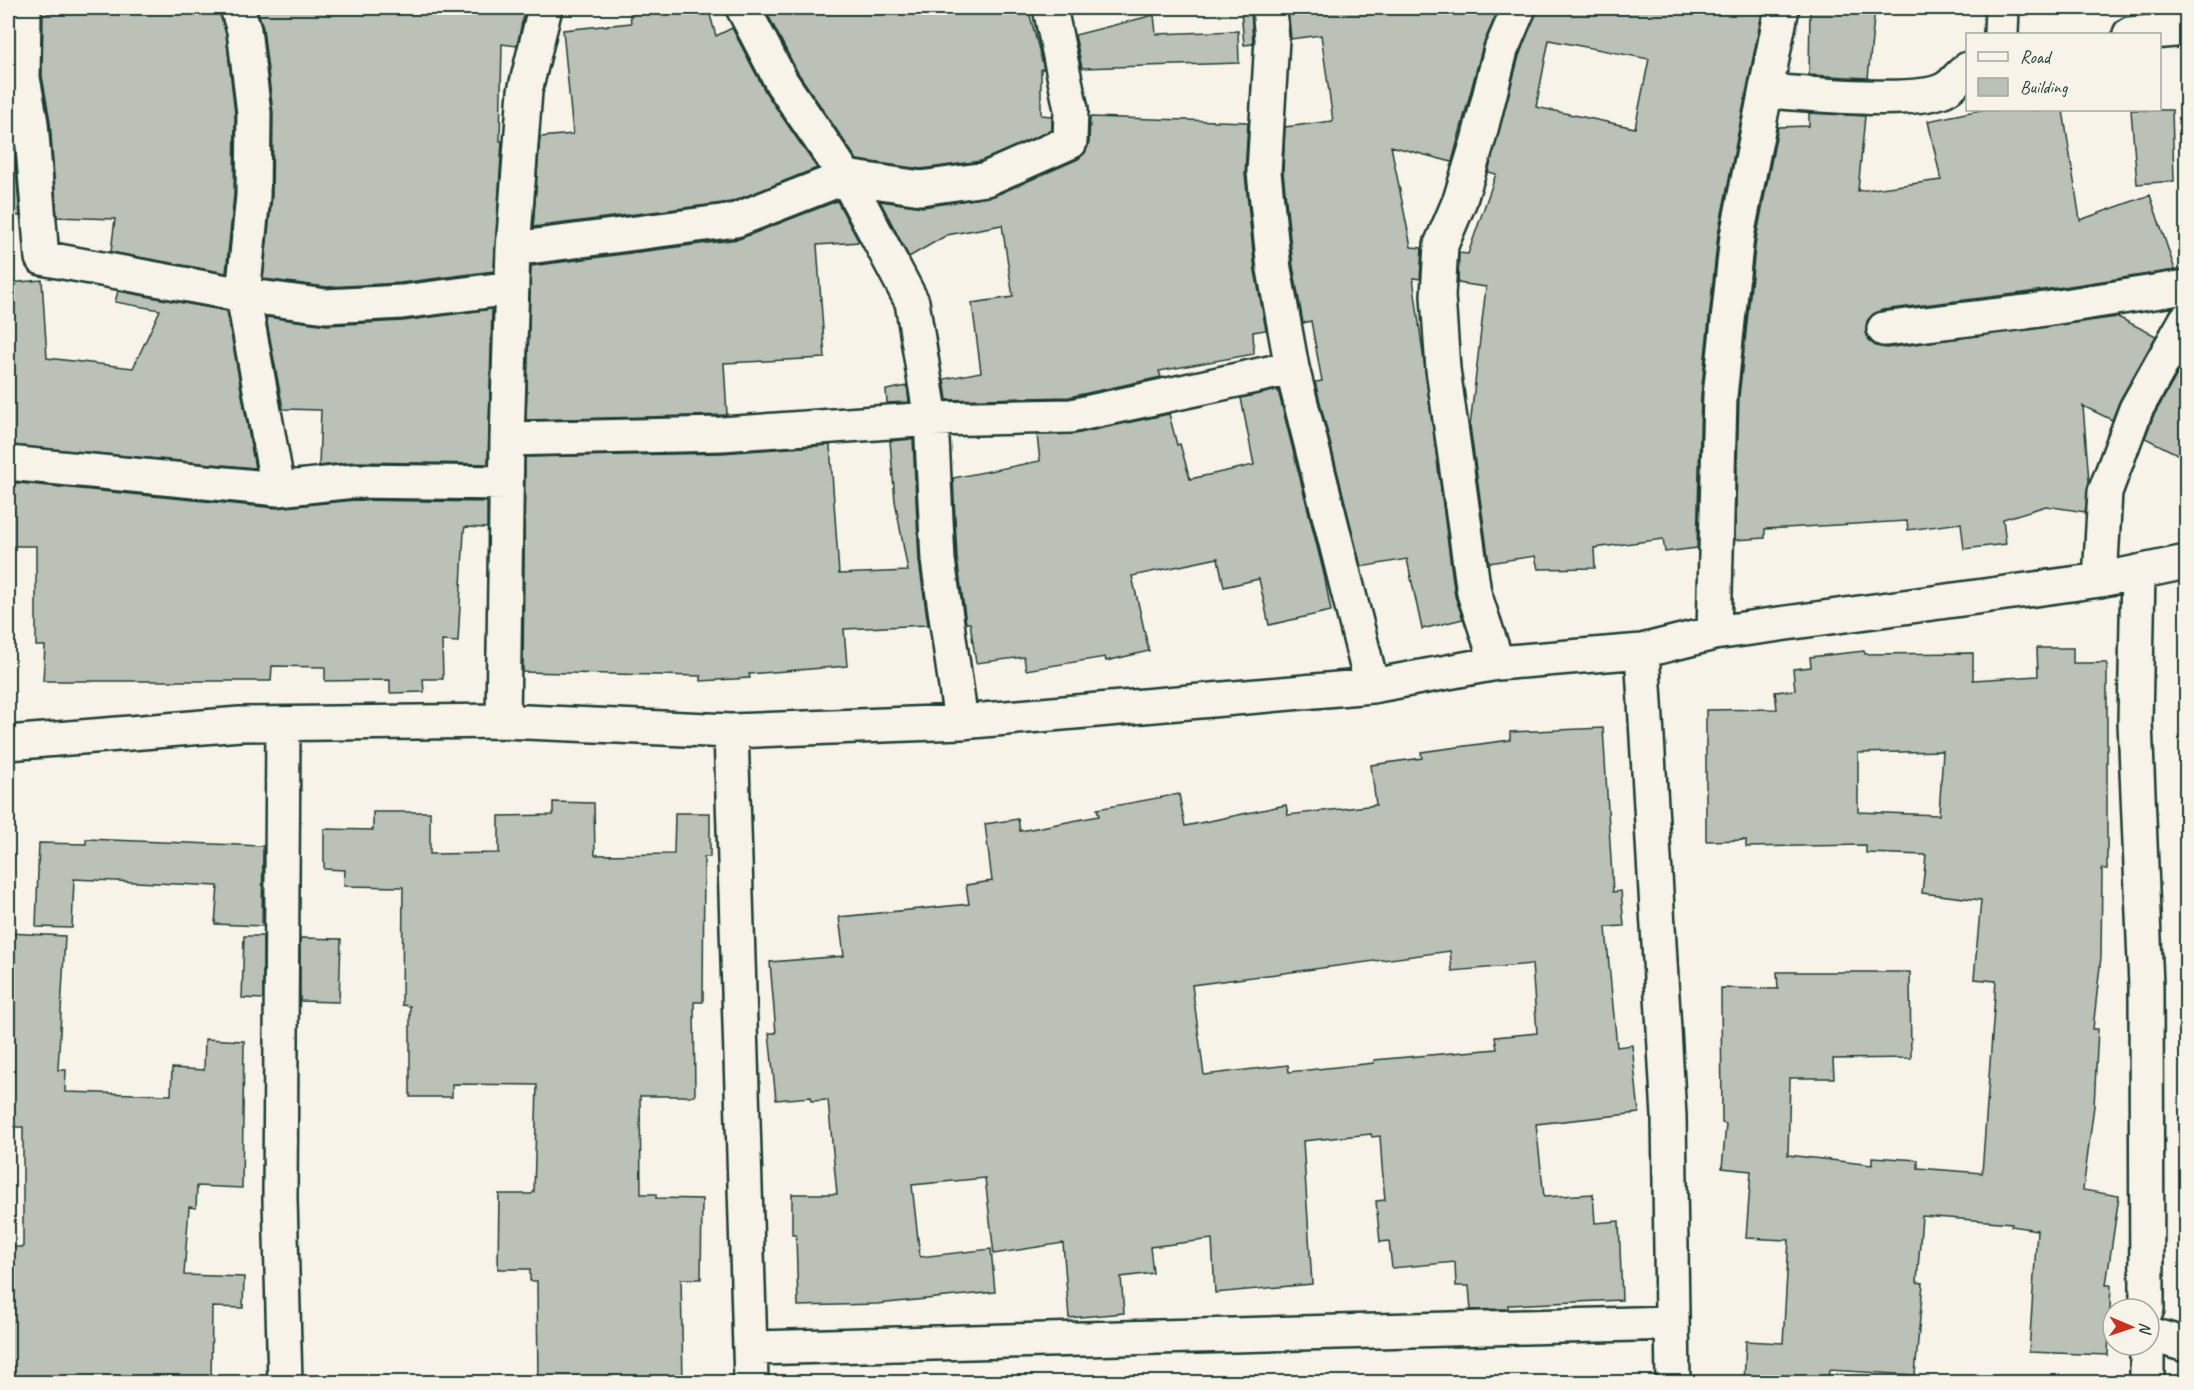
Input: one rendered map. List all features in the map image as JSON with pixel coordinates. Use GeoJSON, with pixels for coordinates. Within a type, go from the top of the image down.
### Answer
{"type":"FeatureCollection","features":[{"type":"Feature","properties":{"kind":"street"},"geometry":{"type":"LineString","coordinates":[[8,12],[15,8]]}},
{"type":"Feature","properties":{"kind":"street"},"geometry":{"type":"LineString","coordinates":[[24,8],[23,78],[31,123],[42,258],[243,295],[326,306],[402,302],[512,288]]}},
{"type":"Feature","properties":{"kind":"street"},"geometry":{"type":"LineString","coordinates":[[237,8],[244,30],[254,113],[253,196],[243,295],[278,489]]}},
{"type":"Feature","properties":{"kind":"street"},"geometry":{"type":"LineString","coordinates":[[503,721],[506,483],[513,249],[525,91],[545,8]]}},
{"type":"Feature","properties":{"kind":"street"},"geometry":{"type":"LineString","coordinates":[[743,8],[782,83],[846,177],[912,302],[931,419],[938,560],[962,722]]}},
{"type":"Feature","properties":{"kind":"street"},"geometry":{"type":"LineString","coordinates":[[513,249],[736,220],[846,177],[921,189],[986,179],[1070,142],[1071,109],[1050,8]]}},
{"type":"Feature","properties":{"kind":"street"},"geometry":{"type":"LineString","coordinates":[[1269,8],[1272,39],[1264,172],[1274,269],[1292,368],[1372,686]]}},
{"type":"Feature","properties":{"kind":"street"},"geometry":{"type":"LineString","coordinates":[[1497,663],[1474,593],[1444,380],[1438,296],[1441,245],[1460,200],[1478,141],[1501,50],[1519,8]]}},
{"type":"Feature","properties":{"kind":"street"},"geometry":{"type":"LineString","coordinates":[[1714,633],[1720,396],[1737,236],[1782,8]]}},
{"type":"Feature","properties":{"kind":"street"},"geometry":{"type":"LineString","coordinates":[[2001,33],[2002,8]]}},
{"type":"Feature","properties":{"kind":"street"},"geometry":{"type":"LineString","coordinates":[[2141,33],[2187,29]]}},
{"type":"Feature","properties":{"kind":"street"},"geometry":{"type":"LineString","coordinates":[[1766,91],[1881,96],[1920,95],[1946,89],[1966,71]]}},
{"type":"Feature","properties":{"kind":"street"},"geometry":{"type":"LineString","coordinates":[[1884,329],[2026,312],[2187,287]]}},
{"type":"Feature","properties":{"kind":"street"},"geometry":{"type":"LineString","coordinates":[[2100,580],[2105,492],[2136,410],[2187,320]]}},
{"type":"Feature","properties":{"kind":"street"},"geometry":{"type":"LineString","coordinates":[[507,439],[722,434],[931,419],[1071,416],[1292,368]]}},
{"type":"Feature","properties":{"kind":"street"},"geometry":{"type":"LineString","coordinates":[[8,463],[278,489],[354,482],[506,483]]}},
{"type":"Feature","properties":{"kind":"street"},"geometry":{"type":"LineString","coordinates":[[8,743],[240,724],[503,721],[731,731],[962,722],[1372,686],[1497,663],[1642,651],[1714,633],[2100,580],[2187,562]]}},
{"type":"Feature","properties":{"kind":"street"},"geometry":{"type":"LineString","coordinates":[[2138,572],[2135,722],[2146,986],[2147,1297]]}},
{"type":"Feature","properties":{"kind":"street"},"geometry":{"type":"LineString","coordinates":[[1642,651],[1669,1116],[1673,1383]]}},
{"type":"Feature","properties":{"kind":"street"},"geometry":{"type":"LineString","coordinates":[[284,725],[280,1199],[285,1383]]}},
{"type":"Feature","properties":{"kind":"street"},"geometry":{"type":"LineString","coordinates":[[731,731],[752,1348],[751,1383]]}},
{"type":"Feature","properties":{"kind":"street"},"geometry":{"type":"LineString","coordinates":[[752,1348],[1672,1323]]}},
{"type":"Feature","properties":{"kind":"street"},"geometry":{"type":"LineString","coordinates":[[2161,1338],[2187,1346]]}},
{"type":"Feature","properties":{"kind":"street"},"geometry":{"type":"LineString","coordinates":[[2147,1357],[2147,1383]]}},
{"type":"Feature","properties":{"kind":"building"},"geometry":{"type":"Polygon","coordinates":[[[72,8],[219,8],[226,34],[235,114],[234,195],[226,273],[111,252],[115,219],[57,217],[50,121],[42,76],[43,15],[72,8]]]}},
{"type":"Feature","properties":{"kind":"building"},"geometry":{"type":"Polygon","coordinates":[[[257,8],[525,8],[517,46],[502,44],[500,141],[502,141],[494,271],[400,283],[327,287],[263,279],[272,196],[273,113],[263,28],[257,8]]]}},
{"type":"Feature","properties":{"kind":"building"},"geometry":{"type":"Polygon","coordinates":[[[665,8],[708,8],[716,36],[732,28],[766,93],[817,168],[731,202],[533,227],[540,137],[573,134],[563,30],[631,23],[630,14],[665,8]]]}},
{"type":"Feature","properties":{"kind":"building"},"geometry":{"type":"Polygon","coordinates":[[[778,8],[1028,8],[1044,69],[1041,69],[1041,115],[1052,116],[1052,130],[981,161],[921,169],[857,160],[798,73],[767,13],[778,8]]]}},
{"type":"Feature","properties":{"kind":"building"},"geometry":{"type":"Polygon","coordinates":[[[1251,8],[1253,44],[1244,45],[1241,9],[1251,8]]]}},
{"type":"Feature","properties":{"kind":"building"},"geometry":{"type":"Polygon","coordinates":[[[1288,8],[1499,8],[1483,45],[1452,162],[1391,146],[1411,247],[1422,248],[1420,279],[1413,278],[1455,596],[1463,619],[1422,629],[1407,559],[1361,567],[1315,382],[1322,381],[1311,321],[1303,323],[1293,266],[1283,172],[1285,127],[1333,121],[1321,35],[1291,39],[1288,8]]]}},
{"type":"Feature","properties":{"kind":"building"},"geometry":{"type":"Polygon","coordinates":[[[1537,8],[1763,8],[1718,234],[1701,395],[1697,548],[1665,552],[1663,539],[1594,548],[1595,568],[1538,569],[1535,556],[1489,563],[1470,426],[1486,287],[1458,283],[1459,253],[1468,254],[1496,174],[1488,172],[1519,56],[1537,8]],[[1549,40],[1536,107],[1635,128],[1649,59],[1549,40]]]}},
{"type":"Feature","properties":{"kind":"building"},"geometry":{"type":"Polygon","coordinates":[[[1810,8],[1875,8],[1868,78],[1809,75],[1810,8]]]}},
{"type":"Feature","properties":{"kind":"building"},"geometry":{"type":"Polygon","coordinates":[[[1154,15],[1156,34],[1238,31],[1239,63],[1082,68],[1075,35],[1154,15]]]}},
{"type":"Feature","properties":{"kind":"building"},"geometry":{"type":"Polygon","coordinates":[[[8,98],[20,216],[14,215],[11,147],[8,147],[8,98]]]}},
{"type":"Feature","properties":{"kind":"building"},"geometry":{"type":"Polygon","coordinates":[[[2172,110],[2174,181],[2137,184],[2131,111],[2172,110]]]}},
{"type":"Feature","properties":{"kind":"building"},"geometry":{"type":"Polygon","coordinates":[[[1975,111],[2063,111],[2080,220],[2150,195],[2175,270],[2023,293],[1882,310],[1873,314],[1867,321],[1866,332],[1869,341],[1876,346],[1886,348],[2118,317],[2156,336],[2120,400],[2112,420],[2083,406],[2089,481],[2085,512],[2046,506],[2003,519],[2006,544],[1964,549],[1961,523],[1908,530],[1907,521],[1765,529],[1765,538],[1735,540],[1739,397],[1756,239],[1778,127],[1809,126],[1809,113],[1865,116],[1858,191],[1941,180],[1928,121],[1975,111]]]}},
{"type":"Feature","properties":{"kind":"building"},"geometry":{"type":"Polygon","coordinates":[[[1090,117],[1248,122],[1245,174],[1255,271],[1266,330],[1253,332],[1254,354],[1159,371],[1161,377],[1069,397],[947,400],[944,379],[981,372],[972,303],[1013,297],[1002,225],[947,235],[909,257],[880,201],[923,207],[994,196],[1078,159],[1085,153],[1089,143],[1090,117]]]}},
{"type":"Feature","properties":{"kind":"building"},"geometry":{"type":"Polygon","coordinates":[[[837,201],[859,242],[817,245],[825,358],[724,363],[727,415],[526,420],[531,266],[739,239],[837,201]]]}},
{"type":"Feature","properties":{"kind":"building"},"geometry":{"type":"Polygon","coordinates":[[[42,280],[47,358],[133,368],[160,310],[115,302],[118,291],[227,311],[255,468],[8,445],[8,353],[11,354],[8,283],[42,280]]]}},
{"type":"Feature","properties":{"kind":"building"},"geometry":{"type":"Polygon","coordinates":[[[492,309],[488,464],[354,462],[319,466],[321,410],[283,409],[266,317],[327,325],[403,321],[492,309]]]}},
{"type":"Feature","properties":{"kind":"building"},"geometry":{"type":"Polygon","coordinates":[[[2187,357],[2187,459],[2145,438],[2153,417],[2187,357]]]}},
{"type":"Feature","properties":{"kind":"building"},"geometry":{"type":"Polygon","coordinates":[[[907,386],[909,402],[887,403],[886,390],[907,386]]]}},
{"type":"Feature","properties":{"kind":"building"},"geometry":{"type":"Polygon","coordinates":[[[1278,390],[1324,574],[1331,611],[1269,625],[1259,579],[1224,587],[1218,558],[1132,576],[1149,651],[1106,661],[1105,657],[1026,670],[1024,657],[976,663],[970,623],[966,623],[957,558],[953,478],[1040,461],[1037,435],[1075,434],[1169,414],[1177,445],[1180,444],[1190,479],[1254,465],[1241,398],[1278,390]]]}},
{"type":"Feature","properties":{"kind":"building"},"geometry":{"type":"Polygon","coordinates":[[[913,439],[919,561],[928,625],[844,629],[847,666],[749,674],[750,678],[701,681],[701,676],[523,672],[525,457],[722,453],[830,445],[839,574],[908,571],[895,501],[890,441],[913,439]]]}},
{"type":"Feature","properties":{"kind":"building"},"geometry":{"type":"Polygon","coordinates":[[[8,482],[276,508],[355,500],[487,502],[487,528],[465,527],[458,642],[442,641],[443,679],[423,679],[424,692],[390,693],[390,680],[325,681],[325,667],[272,666],[271,681],[43,681],[45,646],[36,646],[36,546],[8,546],[8,482]]]}},
{"type":"Feature","properties":{"kind":"building"},"geometry":{"type":"Polygon","coordinates":[[[2037,648],[2073,648],[2073,663],[2107,663],[2107,869],[2102,869],[2101,957],[2093,1029],[2098,1029],[2094,1106],[2083,1190],[2119,1196],[2106,1285],[2111,1285],[2110,1297],[2101,1297],[2101,1355],[2029,1352],[2037,1230],[2011,1226],[2012,1223],[1922,1216],[1917,1282],[1923,1283],[1915,1375],[1829,1370],[1828,1383],[1744,1383],[1746,1341],[1783,1343],[1789,1240],[1746,1238],[1751,1171],[1722,1168],[1726,1124],[1722,1123],[1721,988],[1778,989],[1777,972],[1910,972],[1911,1058],[1833,1059],[1834,1078],[1790,1078],[1788,1155],[1872,1165],[1872,1157],[1918,1160],[1918,1168],[1982,1173],[1996,981],[1974,979],[1981,900],[1922,893],[1926,855],[1866,853],[1866,845],[1746,847],[1746,840],[1706,841],[1706,710],[1777,709],[1775,692],[1795,690],[1793,669],[1811,667],[1810,657],[1864,651],[1865,654],[1973,653],[1973,680],[2038,676],[2037,648]],[[1943,751],[1858,753],[1858,812],[1939,815],[1943,751]]]}},
{"type":"Feature","properties":{"kind":"building"},"geometry":{"type":"Polygon","coordinates":[[[1603,728],[1613,892],[1621,891],[1624,926],[1606,927],[1609,965],[1617,1047],[1632,1045],[1639,1113],[1536,1124],[1544,1197],[1593,1194],[1595,1223],[1619,1221],[1622,1300],[1508,1305],[1508,1309],[1471,1310],[1469,1286],[1456,1286],[1455,1262],[1392,1268],[1389,1241],[1380,1242],[1376,1201],[1385,1200],[1380,1136],[1372,1137],[1371,1134],[1303,1141],[1312,1284],[1215,1293],[1212,1239],[1150,1247],[1153,1273],[1121,1277],[1124,1313],[1069,1318],[1063,1243],[994,1254],[985,1178],[912,1185],[920,1257],[991,1249],[995,1292],[877,1304],[798,1306],[796,1234],[792,1234],[792,1194],[837,1194],[828,1100],[811,1101],[811,1097],[776,1100],[769,1033],[776,1033],[770,962],[844,956],[839,917],[969,904],[966,885],[992,881],[985,824],[1018,819],[1020,831],[1099,816],[1097,809],[1179,794],[1185,826],[1286,805],[1288,815],[1376,805],[1371,765],[1422,758],[1421,752],[1510,740],[1510,732],[1603,728]],[[1450,951],[1192,985],[1204,1075],[1288,1065],[1289,1072],[1374,1063],[1374,1060],[1497,1049],[1495,1037],[1537,1033],[1532,964],[1452,971],[1450,951]]]}},
{"type":"Feature","properties":{"kind":"building"},"geometry":{"type":"Polygon","coordinates":[[[553,802],[594,803],[595,855],[674,854],[675,813],[710,813],[710,857],[704,857],[703,1002],[694,1002],[695,1096],[640,1096],[641,1194],[656,1194],[656,1198],[702,1199],[701,1279],[681,1279],[683,1383],[538,1383],[537,1281],[530,1281],[530,1269],[498,1269],[499,1194],[531,1194],[534,1192],[537,1085],[452,1084],[452,1097],[410,1097],[410,1006],[402,1005],[403,887],[344,886],[345,870],[324,869],[324,829],[373,830],[373,812],[430,812],[430,854],[499,853],[499,816],[553,815],[553,802]]]}},
{"type":"Feature","properties":{"kind":"building"},"geometry":{"type":"Polygon","coordinates":[[[86,839],[263,846],[262,926],[215,924],[218,886],[74,879],[72,928],[36,927],[39,843],[86,844],[86,839]]]}},
{"type":"Feature","properties":{"kind":"building"},"geometry":{"type":"Polygon","coordinates":[[[8,933],[65,936],[58,1070],[66,1070],[65,1092],[171,1095],[172,1068],[204,1070],[205,1039],[244,1041],[242,1188],[197,1186],[196,1208],[189,1207],[184,1275],[244,1277],[243,1308],[212,1307],[211,1383],[8,1383],[8,1247],[23,1247],[23,1127],[8,1127],[8,933]]]}},
{"type":"Feature","properties":{"kind":"building"},"geometry":{"type":"Polygon","coordinates":[[[244,936],[263,936],[263,999],[242,998],[244,936]]]}},
{"type":"Feature","properties":{"kind":"building"},"geometry":{"type":"Polygon","coordinates":[[[300,938],[341,939],[339,1002],[300,1001],[300,938]]]}}]}
